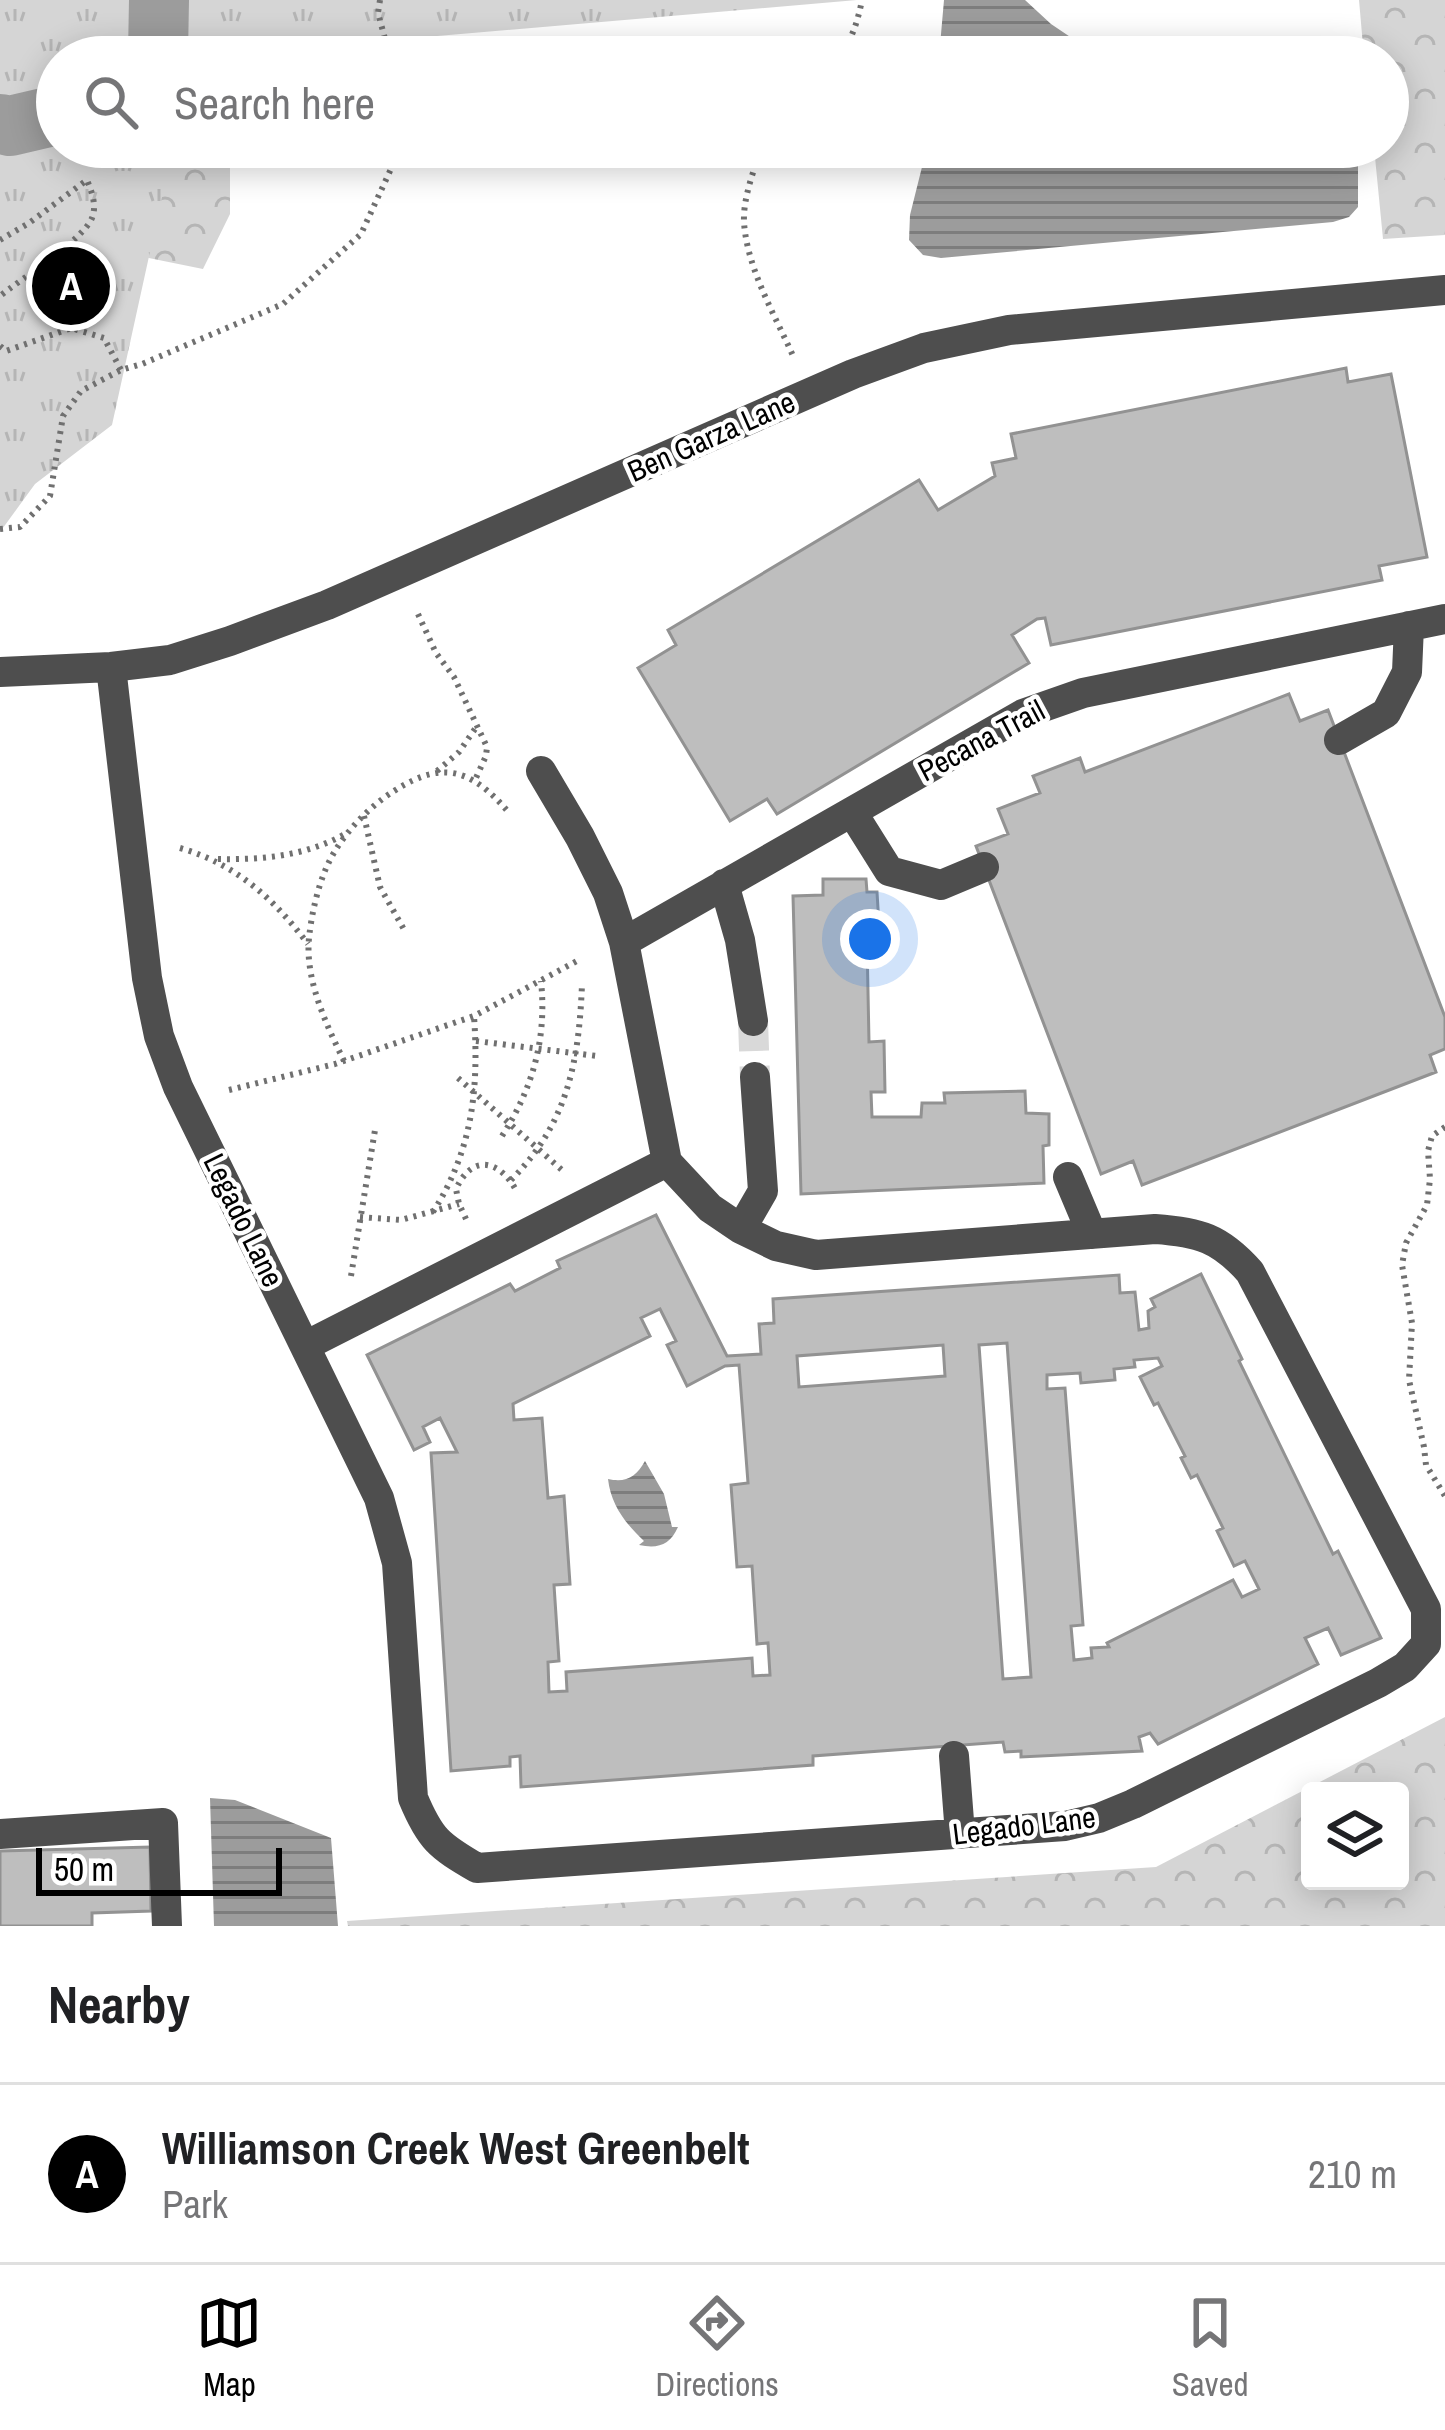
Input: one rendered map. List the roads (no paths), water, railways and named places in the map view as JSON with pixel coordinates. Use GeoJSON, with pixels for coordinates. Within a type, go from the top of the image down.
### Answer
{"type":"FeatureCollection","features":[{"type":"Feature","properties":{"kind":"street","name":"Ben Garza Lane"},"geometry":{"type":"LineString","coordinates":[[0,672],[170,660],[327,604],[853,374],[924,348],[1009,330],[1445,290]]}},
{"type":"Feature","properties":{"kind":"street","name":"Pecana Trail"},"geometry":{"type":"LineString","coordinates":[[623,942],[1023,714],[1052,702],[1445,619]]}},
{"type":"Feature","properties":{"kind":"street"},"geometry":{"type":"LineString","coordinates":[[1339,740],[1386,713],[1407,672],[1409,626]]}},
{"type":"Feature","properties":{"kind":"street","name":"Legado Lane"},"geometry":{"type":"LineString","coordinates":[[110,667],[147,978],[159,1036],[178,1087],[379,1498],[397,1563],[413,1798],[425,1828],[443,1848],[477,1868],[1064,1826],[1133,1804],[1378,1683],[1405,1667],[1426,1644],[1426,1609],[1250,1272],[1231,1251],[1208,1238],[1155,1229],[815,1255],[776,1246],[741,1229],[710,1208],[667,1162]]}},
{"type":"Feature","properties":{"kind":"street"},"geometry":{"type":"LineString","coordinates":[[307,1345],[667,1162],[623,942],[598,874],[541,771]]}},
{"type":"Feature","properties":{"kind":"street"},"geometry":{"type":"LineString","coordinates":[[852,812],[890,871],[941,885],[983,867]]}},
{"type":"Feature","properties":{"kind":"street"},"geometry":{"type":"LineString","coordinates":[[724,884],[740,940],[753,1021]]}},
{"type":"Feature","properties":{"kind":"street"},"geometry":{"type":"LineString","coordinates":[[741,1229],[763,1191],[755,1076]]}},
{"type":"Feature","properties":{"kind":"street"},"geometry":{"type":"LineString","coordinates":[[1068,1177],[1092,1234]]}},
{"type":"Feature","properties":{"kind":"street"},"geometry":{"type":"LineString","coordinates":[[954,1756],[959,1834]]}},
{"type":"Feature","properties":{"kind":"street"},"geometry":{"type":"LineString","coordinates":[[0,1834],[163,1823],[167,1926]]}},
{"type":"Feature","properties":{"kind":"waterway"},"geometry":{"type":"LineString","coordinates":[[158,36],[159,0]]}},
{"type":"Feature","properties":{"kind":"waterway"},"geometry":{"type":"LineString","coordinates":[[0,124],[36,120]]}},
{"type":"Feature","properties":{"kind":"tunnel"},"geometry":{"type":"LineString","coordinates":[[753,1021],[755,1077]]}},
{"type":"Feature","properties":{"kind":"place","name":"Williamson Creek West Greenbelt"},"geometry":{"type":"Point","coordinates":[71,286]}}]}
